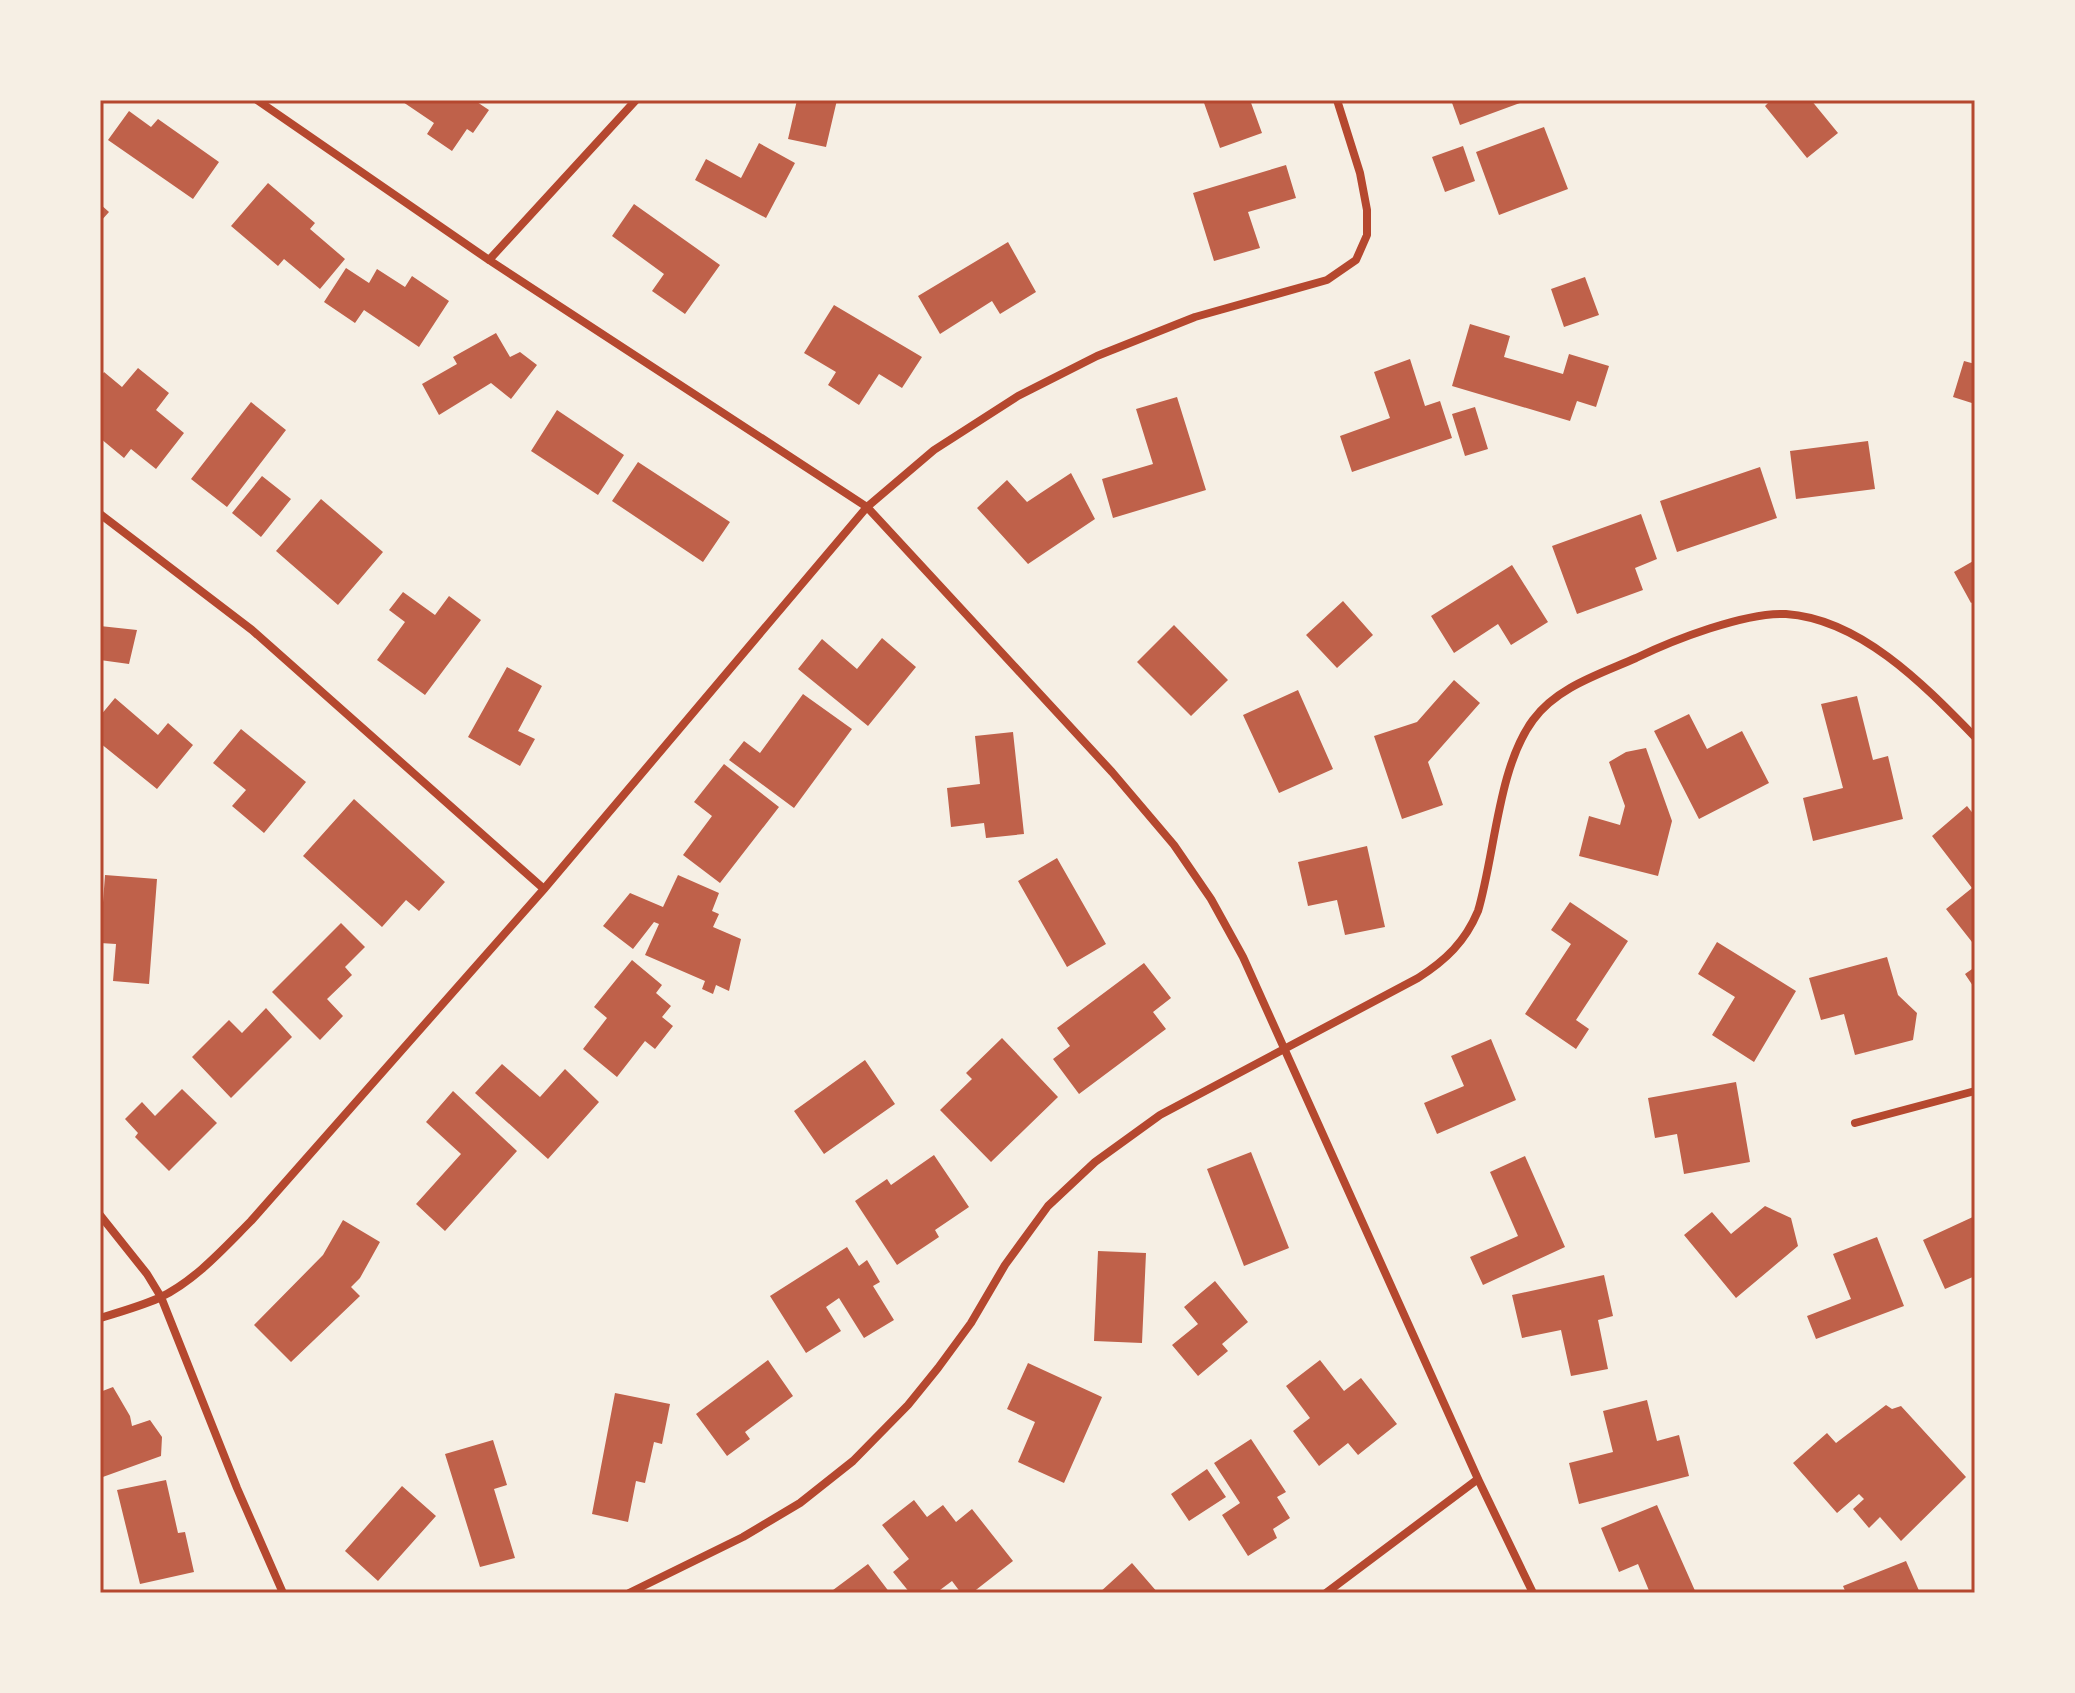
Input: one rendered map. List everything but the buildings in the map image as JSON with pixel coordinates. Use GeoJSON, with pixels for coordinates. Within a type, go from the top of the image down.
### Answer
{"type":"FeatureCollection","features":[{"type":"Feature","properties":{"kind":"street"},"geometry":{"type":"LineString","coordinates":[[257,100],[489,260],[867,507],[1112,772],[1174,845],[1211,899],[1243,957],[1478,1479],[1533,1593]]}},
{"type":"Feature","properties":{"kind":"street"},"geometry":{"type":"LineString","coordinates":[[489,260],[636,100]]}},
{"type":"Feature","properties":{"kind":"street"},"geometry":{"type":"LineString","coordinates":[[100,1318],[161,1297],[217,1255],[251,1221],[544,889],[867,507],[934,450],[1018,396],[1097,356],[1195,317],[1327,280],[1350,266],[1364,245],[1368,224],[1366,199],[1353,146],[1337,100]]}},
{"type":"Feature","properties":{"kind":"street"},"geometry":{"type":"LineString","coordinates":[[100,514],[252,630],[544,889]]}},
{"type":"Feature","properties":{"kind":"street"},"geometry":{"type":"LineString","coordinates":[[629,1593],[743,1537],[800,1503],[853,1461],[908,1405],[938,1368],[971,1323],[1005,1265],[1048,1206],[1095,1162],[1160,1115],[1418,978],[1447,958],[1471,929],[1485,887],[1517,748],[1532,721],[1564,692],[1646,653],[1714,628],[1783,614],[1832,624],[1858,636],[1885,654],[1975,737]]}},
{"type":"Feature","properties":{"kind":"street"},"geometry":{"type":"LineString","coordinates":[[1855,1123],[1975,1091]]}},
{"type":"Feature","properties":{"kind":"street"},"geometry":{"type":"LineString","coordinates":[[100,1215],[139,1263],[161,1297],[231,1474],[283,1593]]}},
{"type":"Feature","properties":{"kind":"street"},"geometry":{"type":"LineString","coordinates":[[1326,1593],[1478,1479]]}}]}
